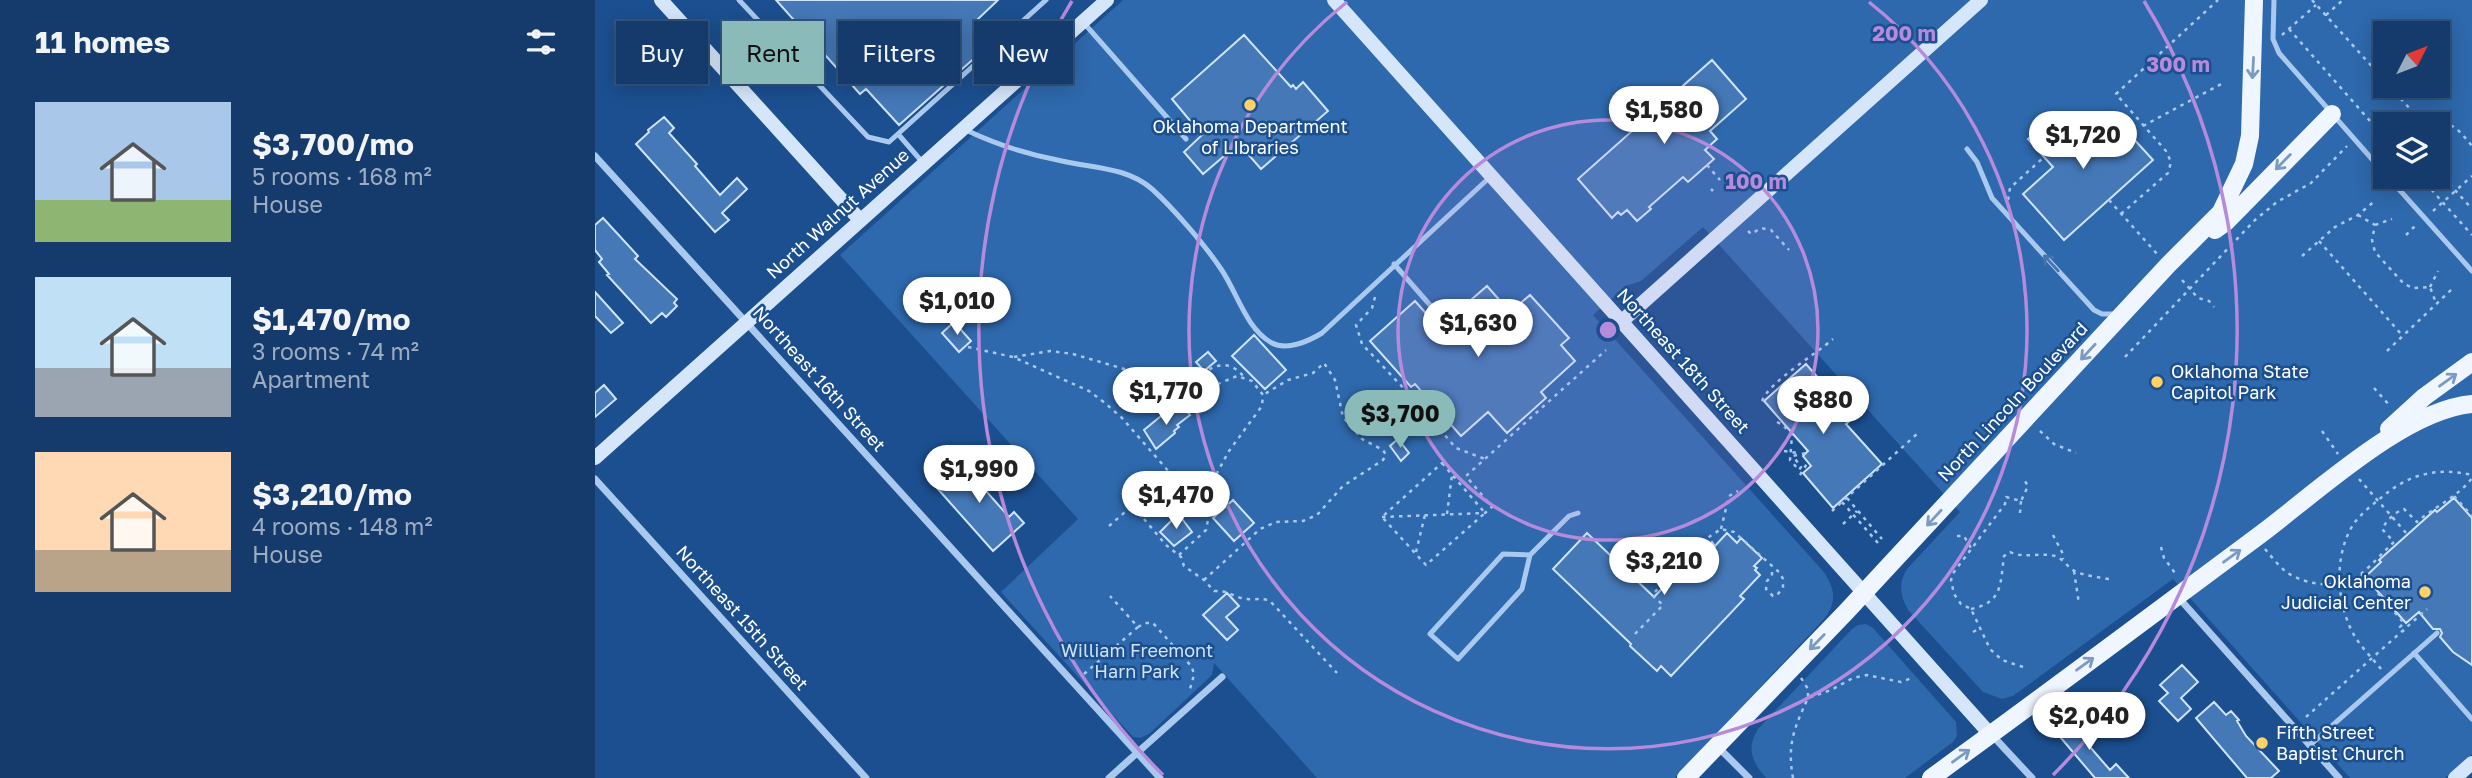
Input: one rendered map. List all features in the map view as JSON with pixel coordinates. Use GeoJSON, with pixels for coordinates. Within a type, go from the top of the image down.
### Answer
{"type":"FeatureCollection","features":[{"type":"Feature","properties":{"kind":"main road","name":"North Lincoln Boulevard"},"geometry":{"type":"LineString","coordinates":[[1686,778],[1864,593],[2123,315],[2163,260],[2221,212],[2244,164],[2250,136],[2254,0]]}},
{"type":"Feature","properties":{"kind":"main road"},"geometry":{"type":"LineString","coordinates":[[2163,260],[2226,222],[2332,114]]}},
{"type":"Feature","properties":{"kind":"main road"},"geometry":{"type":"LineString","coordinates":[[1931,778],[2256,538],[2348,466],[2424,397],[2472,362]]}},
{"type":"Feature","properties":{"kind":"main road"},"geometry":{"type":"LineString","coordinates":[[2348,466],[2419,420],[2436,412],[2472,404]]}},
{"type":"Feature","properties":{"kind":"street"},"geometry":{"type":"LineString","coordinates":[[661,0],[722,66]]}},
{"type":"Feature","properties":{"kind":"street","name":"North Walnut Avenue"},"geometry":{"type":"LineString","coordinates":[[1073,31],[1107,0]]}},
{"type":"Feature","properties":{"kind":"street","name":"Northeast 18th Street"},"geometry":{"type":"LineString","coordinates":[[1334,0],[2032,778]]}},
{"type":"Feature","properties":{"kind":"street"},"geometry":{"type":"LineString","coordinates":[[1621,322],[1981,0]]}},
{"type":"Feature","properties":{"kind":"street"},"geometry":{"type":"LineString","coordinates":[[738,84],[860,220]]}},
{"type":"Feature","properties":{"kind":"street","name":"North Walnut Avenue"},"geometry":{"type":"LineString","coordinates":[[595,458],[1013,84]]}},
{"type":"Feature","properties":{"kind":"street","name":"Northeast 16th Street"},"geometry":{"type":"LineString","coordinates":[[595,156],[1160,778]]}},
{"type":"Feature","properties":{"kind":"street","name":"Northeast 15th Street"},"geometry":{"type":"LineString","coordinates":[[595,479],[866,778]]}},
{"type":"Feature","properties":{"kind":"street"},"geometry":{"type":"LineString","coordinates":[[2177,596],[2339,778]]}},
{"type":"Feature","properties":{"kind":"street"},"geometry":{"type":"LineString","coordinates":[[1109,778],[1222,677]]}},
{"type":"Feature","properties":{"kind":"street"},"geometry":{"type":"LineString","coordinates":[[1716,746],[1749,778]]}},
{"type":"Feature","properties":{"kind":"street"},"geometry":{"type":"LineString","coordinates":[[2455,778],[2472,763]]}},
{"type":"Feature","properties":{"kind":"lane"},"geometry":{"type":"LineString","coordinates":[[739,0],[759,21]]}},
{"type":"Feature","properties":{"kind":"lane"},"geometry":{"type":"LineString","coordinates":[[1023,21],[1046,0]]}},
{"type":"Feature","properties":{"kind":"lane"},"geometry":{"type":"LineString","coordinates":[[2274,0],[2275,46],[2285,61],[2373,160]]}},
{"type":"Feature","properties":{"kind":"lane"},"geometry":{"type":"LineString","coordinates":[[1083,22],[1187,139]]}},
{"type":"Feature","properties":{"kind":"lane"},"geometry":{"type":"LineString","coordinates":[[818,84],[868,137],[889,142],[974,65]]}},
{"type":"Feature","properties":{"kind":"lane"},"geometry":{"type":"LineString","coordinates":[[963,129],[981,138],[1060,161],[1119,172],[1141,181],[1159,196],[1208,252],[1223,272],[1249,319],[1272,343],[1282,346],[1315,337],[1492,176]]}},
{"type":"Feature","properties":{"kind":"lane"},"geometry":{"type":"LineString","coordinates":[[898,134],[924,164]]}},
{"type":"Feature","properties":{"kind":"lane"},"geometry":{"type":"LineString","coordinates":[[1967,149],[1977,162],[1992,198],[2094,310],[2102,314],[2123,315]]}},
{"type":"Feature","properties":{"kind":"lane"},"geometry":{"type":"LineString","coordinates":[[2399,189],[2472,271]]}},
{"type":"Feature","properties":{"kind":"lane"},"geometry":{"type":"LineString","coordinates":[[1394,264],[1444,321]]}},
{"type":"Feature","properties":{"kind":"lane"},"geometry":{"type":"LineString","coordinates":[[1530,555],[1503,554],[1430,634],[1458,659],[1522,589],[1530,555],[1569,516],[1578,513]]}},
{"type":"Feature","properties":{"kind":"lane"},"geometry":{"type":"LineString","coordinates":[[2310,745],[2437,633]]}},
{"type":"Feature","properties":{"kind":"lane"},"geometry":{"type":"LineString","coordinates":[[2414,653],[2472,719]]}},
{"type":"Feature","properties":{"kind":"path"},"geometry":{"type":"LineString","coordinates":[[2121,214],[2168,173],[2171,162],[2166,151],[2116,94],[2218,0]]}},
{"type":"Feature","properties":{"kind":"path"},"geometry":{"type":"LineString","coordinates":[[2312,0],[2373,68]]}},
{"type":"Feature","properties":{"kind":"path"},"geometry":{"type":"LineString","coordinates":[[2326,15],[2343,0]]}},
{"type":"Feature","properties":{"kind":"path"},"geometry":{"type":"LineString","coordinates":[[2282,35],[2316,5]]}},
{"type":"Feature","properties":{"kind":"path"},"geometry":{"type":"LineString","coordinates":[[2289,29],[2373,124]]}},
{"type":"Feature","properties":{"kind":"path"},"geometry":{"type":"LineString","coordinates":[[2143,126],[2225,82]]}},
{"type":"Feature","properties":{"kind":"path"},"geometry":{"type":"LineString","coordinates":[[2400,98],[2413,112]]}},
{"type":"Feature","properties":{"kind":"path"},"geometry":{"type":"LineString","coordinates":[[2450,126],[2456,128],[2472,146]]}},
{"type":"Feature","properties":{"kind":"path"},"geometry":{"type":"LineString","coordinates":[[2125,357],[2255,220],[2277,202],[2311,183],[2355,140]]}},
{"type":"Feature","properties":{"kind":"path"},"geometry":{"type":"LineString","coordinates":[[2006,213],[2010,188],[2044,157]]}},
{"type":"Feature","properties":{"kind":"path"},"geometry":{"type":"LineString","coordinates":[[1707,165],[1720,180]]}},
{"type":"Feature","properties":{"kind":"path"},"geometry":{"type":"LineString","coordinates":[[2433,211],[2472,176]]}},
{"type":"Feature","properties":{"kind":"path"},"geometry":{"type":"LineString","coordinates":[[2450,185],[2472,209]]}},
{"type":"Feature","properties":{"kind":"path"},"geometry":{"type":"LineString","coordinates":[[2431,189],[2472,235]]}},
{"type":"Feature","properties":{"kind":"path"},"geometry":{"type":"LineString","coordinates":[[2109,200],[2163,260]]}},
{"type":"Feature","properties":{"kind":"path"},"geometry":{"type":"LineString","coordinates":[[2302,256],[2335,228],[2358,215],[2376,200]]}},
{"type":"Feature","properties":{"kind":"path"},"geometry":{"type":"LineString","coordinates":[[2358,215],[2375,225],[2392,219]]}},
{"type":"Feature","properties":{"kind":"path"},"geometry":{"type":"LineString","coordinates":[[2375,225],[2372,240],[2375,252],[2404,284],[2413,288],[2430,287]]}},
{"type":"Feature","properties":{"kind":"path"},"geometry":{"type":"LineString","coordinates":[[2406,235],[2415,226]]}},
{"type":"Feature","properties":{"kind":"path"},"geometry":{"type":"LineString","coordinates":[[1748,231],[1751,234],[1761,228],[1771,230],[1789,250]]}},
{"type":"Feature","properties":{"kind":"path"},"geometry":{"type":"LineString","coordinates":[[2319,241],[2402,335]]}},
{"type":"Feature","properties":{"kind":"path"},"geometry":{"type":"LineString","coordinates":[[2436,303],[2430,287],[2438,271]]}},
{"type":"Feature","properties":{"kind":"path"},"geometry":{"type":"LineString","coordinates":[[2182,280],[2199,298],[2209,301],[2214,307]]}},
{"type":"Feature","properties":{"kind":"path"},"geometry":{"type":"LineString","coordinates":[[1371,286],[1375,293],[1374,303],[1356,326],[1362,344],[1456,448],[1485,459]]}},
{"type":"Feature","properties":{"kind":"path"},"geometry":{"type":"LineString","coordinates":[[2387,351],[2453,288]]}},
{"type":"Feature","properties":{"kind":"path"},"geometry":{"type":"LineString","coordinates":[[1762,401],[1793,370],[1833,339]]}},
{"type":"Feature","properties":{"kind":"path"},"geometry":{"type":"LineString","coordinates":[[968,347],[1013,357],[1089,391],[1122,418],[1170,473],[1186,509],[1210,508]]}},
{"type":"Feature","properties":{"kind":"path"},"geometry":{"type":"LineString","coordinates":[[1013,357],[1049,351],[1073,354],[1169,382],[1185,388],[1192,398]]}},
{"type":"Feature","properties":{"kind":"path"},"geometry":{"type":"LineString","coordinates":[[1382,517],[1426,565],[1492,507],[1466,476],[1606,351]]}},
{"type":"Feature","properties":{"kind":"path"},"geometry":{"type":"LineString","coordinates":[[1204,580],[1260,529],[1276,522],[1303,521],[1317,514],[1343,486],[1383,460],[1386,455],[1383,450],[1362,439],[1343,417],[1335,380],[1324,363],[1313,373],[1288,380],[1263,395]]}},
{"type":"Feature","properties":{"kind":"path"},"geometry":{"type":"LineString","coordinates":[[1179,555],[1206,530],[1217,473],[1229,451],[1262,406],[1263,395],[1252,381],[1227,365],[1212,367],[1198,381],[1192,398]]}},
{"type":"Feature","properties":{"kind":"path"},"geometry":{"type":"LineString","coordinates":[[1184,407],[1201,391],[1243,376]]}},
{"type":"Feature","properties":{"kind":"path"},"geometry":{"type":"LineString","coordinates":[[2374,388],[2393,410]]}},
{"type":"Feature","properties":{"kind":"path"},"geometry":{"type":"LineString","coordinates":[[1777,422],[1792,435],[1790,452],[1790,460],[1800,470],[1801,467],[1793,456],[1804,453],[1790,452],[1784,451]]}},
{"type":"Feature","properties":{"kind":"path"},"geometry":{"type":"LineString","coordinates":[[2040,431],[2054,444],[2076,453]]}},
{"type":"Feature","properties":{"kind":"path"},"geometry":{"type":"LineString","coordinates":[[2322,431],[2348,466],[2407,534]]}},
{"type":"Feature","properties":{"kind":"path"},"geometry":{"type":"LineString","coordinates":[[1832,511],[1918,433]]}},
{"type":"Feature","properties":{"kind":"path"},"geometry":{"type":"LineString","coordinates":[[1800,475],[1808,462]]}},
{"type":"Feature","properties":{"kind":"path"},"geometry":{"type":"LineString","coordinates":[[1382,517],[1442,463],[1485,513]]}},
{"type":"Feature","properties":{"kind":"path"},"geometry":{"type":"LineString","coordinates":[[2256,538],[2282,568],[2296,578],[2318,584],[2339,583],[2361,574],[2394,542],[2382,529],[2392,516],[2404,509],[2417,522],[2434,507],[2454,496],[2472,476],[2449,471],[2399,483],[2357,520],[2351,530],[2341,559],[2339,583],[2347,620],[2354,635],[2388,676]]}},
{"type":"Feature","properties":{"kind":"path"},"geometry":{"type":"LineString","coordinates":[[1109,526],[1170,473]]}},
{"type":"Feature","properties":{"kind":"path"},"geometry":{"type":"LineString","coordinates":[[1447,514],[1452,475]]}},
{"type":"Feature","properties":{"kind":"path"},"geometry":{"type":"LineString","coordinates":[[2020,513],[2021,502],[2028,486],[2023,478]]}},
{"type":"Feature","properties":{"kind":"path"},"geometry":{"type":"LineString","coordinates":[[1721,529],[1729,496],[1738,491]]}},
{"type":"Feature","properties":{"kind":"path"},"geometry":{"type":"LineString","coordinates":[[2454,496],[2472,516]]}},
{"type":"Feature","properties":{"kind":"path"},"geometry":{"type":"LineString","coordinates":[[2021,502],[2006,497],[2005,505],[1954,572],[1951,580],[1957,600],[1971,609],[1986,643],[2002,660],[2022,667]]}},
{"type":"Feature","properties":{"kind":"path"},"geometry":{"type":"LineString","coordinates":[[1844,500],[1882,539]]}},
{"type":"Feature","properties":{"kind":"path"},"geometry":{"type":"LineString","coordinates":[[1844,500],[1853,515],[1878,543]]}},
{"type":"Feature","properties":{"kind":"path"},"geometry":{"type":"LineString","coordinates":[[1133,506],[1165,545],[1179,555],[1188,570],[1204,580],[1214,591],[1228,590],[1241,598],[1265,598],[1270,601],[1337,673]]}},
{"type":"Feature","properties":{"kind":"path"},"geometry":{"type":"LineString","coordinates":[[1843,524],[1857,511]]}},
{"type":"Feature","properties":{"kind":"path"},"geometry":{"type":"LineString","coordinates":[[1382,517],[1485,513]]}},
{"type":"Feature","properties":{"kind":"path"},"geometry":{"type":"LineString","coordinates":[[1416,554],[1425,515]]}},
{"type":"Feature","properties":{"kind":"path"},"geometry":{"type":"LineString","coordinates":[[1635,634],[1663,605],[1652,594],[1706,538],[1721,529],[1734,532],[1772,568],[1783,579],[1783,588],[1773,596],[1766,589],[1767,581],[1772,576],[1772,568]]}},
{"type":"Feature","properties":{"kind":"path"},"geometry":{"type":"LineString","coordinates":[[2053,535],[2063,559]]}},
{"type":"Feature","properties":{"kind":"path"},"geometry":{"type":"LineString","coordinates":[[1957,536],[1964,536],[1972,548]]}},
{"type":"Feature","properties":{"kind":"path"},"geometry":{"type":"LineString","coordinates":[[2010,547],[2010,552]]}},
{"type":"Feature","properties":{"kind":"path"},"geometry":{"type":"LineString","coordinates":[[2161,547],[2164,558],[2175,573]]}},
{"type":"Feature","properties":{"kind":"path"},"geometry":{"type":"LineString","coordinates":[[1971,609],[1989,603],[1998,594],[2004,556],[2010,552]]}},
{"type":"Feature","properties":{"kind":"path"},"geometry":{"type":"LineString","coordinates":[[2010,552],[2019,556],[2046,555],[2063,559],[2074,571],[2079,604]]}},
{"type":"Feature","properties":{"kind":"path"},"geometry":{"type":"LineString","coordinates":[[2074,571],[2112,580]]}},
{"type":"Feature","properties":{"kind":"path"},"geometry":{"type":"LineString","coordinates":[[2361,574],[2404,623],[2400,627],[2404,632]]}},
{"type":"Feature","properties":{"kind":"path"},"geometry":{"type":"LineString","coordinates":[[1110,596],[1138,627]]}},
{"type":"Feature","properties":{"kind":"path"},"geometry":{"type":"LineString","coordinates":[[2306,717],[2427,609]]}},
{"type":"Feature","properties":{"kind":"path"},"geometry":{"type":"LineString","coordinates":[[1084,674],[1116,649],[1138,627],[1148,622]]}},
{"type":"Feature","properties":{"kind":"path"},"geometry":{"type":"LineString","coordinates":[[1147,628],[1148,622]]}},
{"type":"Feature","properties":{"kind":"path"},"geometry":{"type":"LineString","coordinates":[[1148,622],[1157,626],[1190,663],[1194,675],[1190,689]]}},
{"type":"Feature","properties":{"kind":"path"},"geometry":{"type":"LineString","coordinates":[[1973,632],[1980,628]]}},
{"type":"Feature","properties":{"kind":"path"},"geometry":{"type":"LineString","coordinates":[[1978,645],[1986,643]]}},
{"type":"Feature","properties":{"kind":"path"},"geometry":{"type":"LineString","coordinates":[[1144,654],[1145,647]]}},
{"type":"Feature","properties":{"kind":"path"},"geometry":{"type":"LineString","coordinates":[[1791,668],[1804,680],[1808,689],[1808,698],[1791,739],[1793,778]]}},
{"type":"Feature","properties":{"kind":"path"},"geometry":{"type":"LineString","coordinates":[[1808,698],[1853,678],[1867,675],[1901,682],[1914,677]]}},
{"type":"Feature","properties":{"kind":"path"},"geometry":{"type":"LineString","coordinates":[[1808,689],[1817,694]]}},
{"type":"Feature","properties":{"kind":"green space","name":"Oklahoma State Capitol Park"},"geometry":{"type":"Polygon","coordinates":[[[1123,0],[2472,0],[2472,754],[2445,778],[2350,778],[2173,579],[2013,696],[2002,699],[1983,692],[1908,610],[1901,590],[1907,569],[1960,512],[1703,227],[1641,281],[1626,286],[1593,315],[1823,571],[1830,583],[1833,600],[1825,618],[1675,778],[1317,778],[1214,663],[1212,675],[1149,734],[1140,738],[1133,737],[1001,592],[1078,519],[840,255],[1030,84],[1073,84],[1073,45],[1123,0]]]}},
{"type":"Feature","properties":{"kind":"green space"},"geometry":{"type":"Polygon","coordinates":[[[1866,624],[1873,628],[1956,722],[1957,736],[1953,742],[1905,778],[1766,778],[1752,755],[1752,742],[1758,729],[1852,629],[1866,624]]]}},
{"type":"Feature","properties":{"kind":"building"},"geometry":{"type":"Polygon","coordinates":[[[776,0],[998,0],[978,19],[980,21],[974,21],[974,59],[960,71],[960,21],[838,21],[838,69],[824,54],[824,21],[795,21],[776,0]]]}},
{"type":"Feature","properties":{"kind":"building","name":"Oklahoma Department of LIbraries"},"geometry":{"type":"Polygon","coordinates":[[[1244,35],[1291,87],[1293,85],[1296,89],[1303,82],[1328,111],[1261,169],[1241,146],[1233,152],[1231,150],[1203,174],[1184,152],[1202,135],[1172,99],[1244,35]]]}},
{"type":"Feature","properties":{"kind":"building"},"geometry":{"type":"Polygon","coordinates":[[[1712,60],[1746,99],[1710,131],[1717,139],[1705,150],[1714,159],[1688,182],[1683,177],[1637,221],[1627,210],[1621,215],[1618,212],[1612,218],[1578,179],[1712,60]]]}},
{"type":"Feature","properties":{"kind":"building"},"geometry":{"type":"Polygon","coordinates":[[[851,84],[945,84],[899,125],[866,89],[860,94],[851,84]]]}},
{"type":"Feature","properties":{"kind":"building"},"geometry":{"type":"Polygon","coordinates":[[[2110,113],[2153,160],[2064,240],[2023,194],[2053,167],[2028,139],[2056,114],[2080,140],[2110,113]]]}},
{"type":"Feature","properties":{"kind":"building"},"geometry":{"type":"Polygon","coordinates":[[[664,117],[674,128],[669,133],[720,195],[737,178],[747,189],[722,213],[729,220],[715,232],[636,144],[664,117]]]}},
{"type":"Feature","properties":{"kind":"building"},"geometry":{"type":"Polygon","coordinates":[[[603,218],[638,256],[635,259],[677,299],[674,303],[677,306],[666,317],[662,313],[651,323],[607,275],[609,274],[599,262],[602,259],[595,250],[595,225],[603,218]]]}},
{"type":"Feature","properties":{"kind":"building"},"geometry":{"type":"Polygon","coordinates":[[[1487,286],[1510,312],[1530,295],[1569,338],[1561,345],[1575,361],[1541,392],[1546,398],[1507,433],[1488,412],[1461,436],[1415,384],[1411,387],[1370,341],[1415,301],[1439,328],[1446,326],[1449,319],[1487,286]]]}},
{"type":"Feature","properties":{"kind":"building"},"geometry":{"type":"Polygon","coordinates":[[[595,292],[623,323],[611,333],[595,316],[595,292]]]}},
{"type":"Feature","properties":{"kind":"building"},"geometry":{"type":"Polygon","coordinates":[[[954,322],[971,341],[959,352],[942,333],[954,322]]]}},
{"type":"Feature","properties":{"kind":"building"},"geometry":{"type":"Polygon","coordinates":[[[1254,335],[1286,370],[1265,389],[1232,356],[1254,335]]]}},
{"type":"Feature","properties":{"kind":"building"},"geometry":{"type":"Polygon","coordinates":[[[1208,352],[1216,361],[1204,371],[1196,362],[1208,352]]]}},
{"type":"Feature","properties":{"kind":"building"},"geometry":{"type":"Polygon","coordinates":[[[1806,364],[1853,418],[1846,424],[1882,464],[1833,508],[1803,473],[1811,466],[1803,456],[1808,451],[1764,401],[1806,364]]]}},
{"type":"Feature","properties":{"kind":"building"},"geometry":{"type":"Polygon","coordinates":[[[604,385],[616,399],[595,417],[595,393],[604,385]]]}},
{"type":"Feature","properties":{"kind":"building"},"geometry":{"type":"Polygon","coordinates":[[[1182,405],[1190,415],[1177,425],[1179,427],[1175,433],[1156,449],[1144,430],[1161,416],[1170,416],[1182,405]]]}},
{"type":"Feature","properties":{"kind":"building"},"geometry":{"type":"Polygon","coordinates":[[[1398,439],[1409,453],[1401,461],[1390,446],[1398,439]]]}},
{"type":"Feature","properties":{"kind":"building"},"geometry":{"type":"Polygon","coordinates":[[[973,458],[986,476],[979,483],[1009,517],[1014,512],[1024,523],[993,551],[937,488],[958,467],[960,469],[973,458]]]}},
{"type":"Feature","properties":{"kind":"building","name":"Oklahoma Judicial Center"},"geometry":{"type":"Polygon","coordinates":[[[2454,498],[2472,518],[2472,665],[2453,652],[2440,637],[2440,629],[2433,629],[2419,612],[2406,623],[2365,577],[2381,562],[2379,560],[2435,510],[2437,512],[2454,498]]]}},
{"type":"Feature","properties":{"kind":"building"},"geometry":{"type":"Polygon","coordinates":[[[1233,500],[1254,523],[1234,541],[1213,518],[1233,500]]]}},
{"type":"Feature","properties":{"kind":"building"},"geometry":{"type":"Polygon","coordinates":[[[1180,516],[1192,532],[1174,546],[1160,532],[1174,518],[1176,520],[1180,516]]]}},
{"type":"Feature","properties":{"kind":"building"},"geometry":{"type":"Polygon","coordinates":[[[1587,533],[1654,597],[1705,544],[1708,547],[1712,542],[1715,546],[1727,533],[1737,543],[1741,538],[1762,558],[1754,566],[1760,575],[1740,596],[1744,599],[1671,676],[1661,666],[1657,671],[1553,569],[1587,533]]]}},
{"type":"Feature","properties":{"kind":"building"},"geometry":{"type":"Polygon","coordinates":[[[1227,593],[1239,606],[1226,617],[1238,630],[1227,640],[1203,615],[1227,593]]]}},
{"type":"Feature","properties":{"kind":"building"},"geometry":{"type":"Polygon","coordinates":[[[2182,665],[2198,682],[2181,698],[2191,709],[2178,721],[2159,701],[2168,693],[2160,685],[2182,665]]]}},
{"type":"Feature","properties":{"kind":"building"},"geometry":{"type":"Polygon","coordinates":[[[2214,702],[2226,715],[2231,711],[2239,720],[2237,721],[2246,736],[2279,771],[2271,778],[2247,778],[2196,718],[2214,702]]]}},
{"type":"Feature","properties":{"kind":"building"},"geometry":{"type":"Polygon","coordinates":[[[2084,717],[2095,730],[2084,740],[2110,770],[2116,764],[2129,778],[2095,778],[2061,738],[2084,717]]]}},
{"type":"Feature","properties":{"kind":"place","name":"Oklahoma Department of LIbraries"},"geometry":{"type":"Point","coordinates":[1250,105]}},
{"type":"Feature","properties":{"kind":"place","name":"Oklahoma State Capitol Park"},"geometry":{"type":"Point","coordinates":[2157,382]}},
{"type":"Feature","properties":{"kind":"place","name":"Oklahoma Judicial Center"},"geometry":{"type":"Point","coordinates":[2425,592]}},
{"type":"Feature","properties":{"kind":"place","name":"Fifth Street Baptist Church"},"geometry":{"type":"Point","coordinates":[2262,743]}},
{"type":"Feature","properties":{"kind":"park label","name":"William Freemont Harn Park"},"geometry":{"type":"Point","coordinates":[1137,661]}}]}
